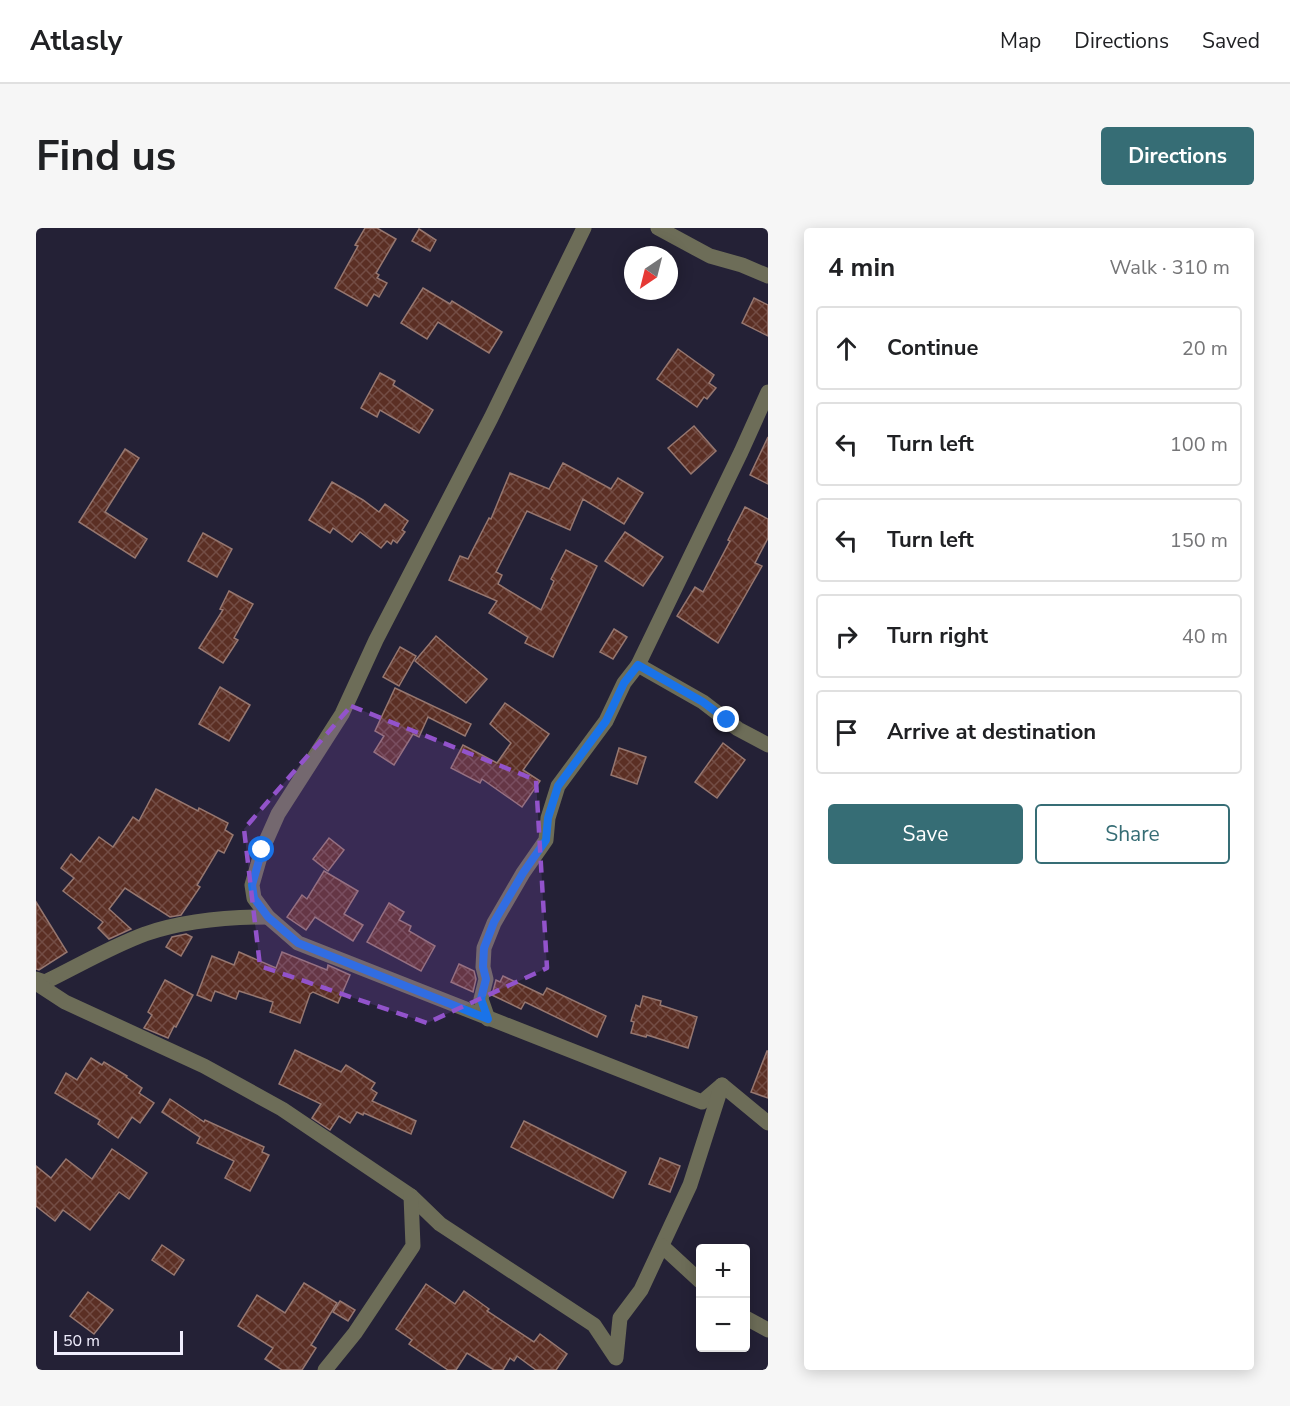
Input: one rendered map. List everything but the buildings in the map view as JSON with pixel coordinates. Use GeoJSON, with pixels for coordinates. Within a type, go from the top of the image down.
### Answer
{"type":"FeatureCollection","features":[{"type":"Feature","properties":{"kind":"street"},"geometry":{"type":"LineString","coordinates":[[584,228],[481,438],[376,640],[342,714],[278,814],[262,850],[252,885],[254,898],[268,917],[298,943],[488,1019],[702,1102],[722,1085]]}},
{"type":"Feature","properties":{"kind":"street"},"geometry":{"type":"LineString","coordinates":[[658,228],[710,256],[742,265],[768,276]]}},
{"type":"Feature","properties":{"kind":"street"},"geometry":{"type":"LineString","coordinates":[[488,1019],[481,999],[486,979],[483,967],[484,948],[494,922],[546,840],[548,818],[558,786],[606,721],[624,683],[638,665],[768,392]]}},
{"type":"Feature","properties":{"kind":"street"},"geometry":{"type":"LineString","coordinates":[[638,665],[703,702],[738,729],[768,745]]}},
{"type":"Feature","properties":{"kind":"street"},"geometry":{"type":"LineString","coordinates":[[36,981],[45,982],[146,934],[228,917],[268,917]]}},
{"type":"Feature","properties":{"kind":"street"},"geometry":{"type":"LineString","coordinates":[[36,981],[65,1002],[204,1066],[282,1109],[411,1196],[440,1224],[594,1325],[617,1366]]}},
{"type":"Feature","properties":{"kind":"street"},"geometry":{"type":"LineString","coordinates":[[722,1085],[768,1123]]}},
{"type":"Feature","properties":{"kind":"street"},"geometry":{"type":"LineString","coordinates":[[617,1366],[620,1318],[641,1290],[690,1185],[722,1085]]}},
{"type":"Feature","properties":{"kind":"street"},"geometry":{"type":"LineString","coordinates":[[325,1370],[355,1333],[413,1246],[411,1196]]}},
{"type":"Feature","properties":{"kind":"street"},"geometry":{"type":"LineString","coordinates":[[662,1246],[696,1277]]}},
{"type":"Feature","properties":{"kind":"street"},"geometry":{"type":"LineString","coordinates":[[750,1320],[768,1330]]}},
{"type":"Feature","properties":{"kind":"highlighted area"},"geometry":{"type":"Polygon","coordinates":[[[351,706],[536,780],[547,968],[427,1023],[260,966],[244,829],[351,706]]]}},
{"type":"Feature","properties":{"kind":"route"},"geometry":{"type":"LineString","coordinates":[[262,850],[252,885],[254,898],[268,917],[298,943],[488,1019],[481,999],[486,979],[483,967],[484,948],[494,922],[546,840],[548,818],[558,786],[606,721],[624,683],[638,665],[703,702],[727,720]]}}]}
